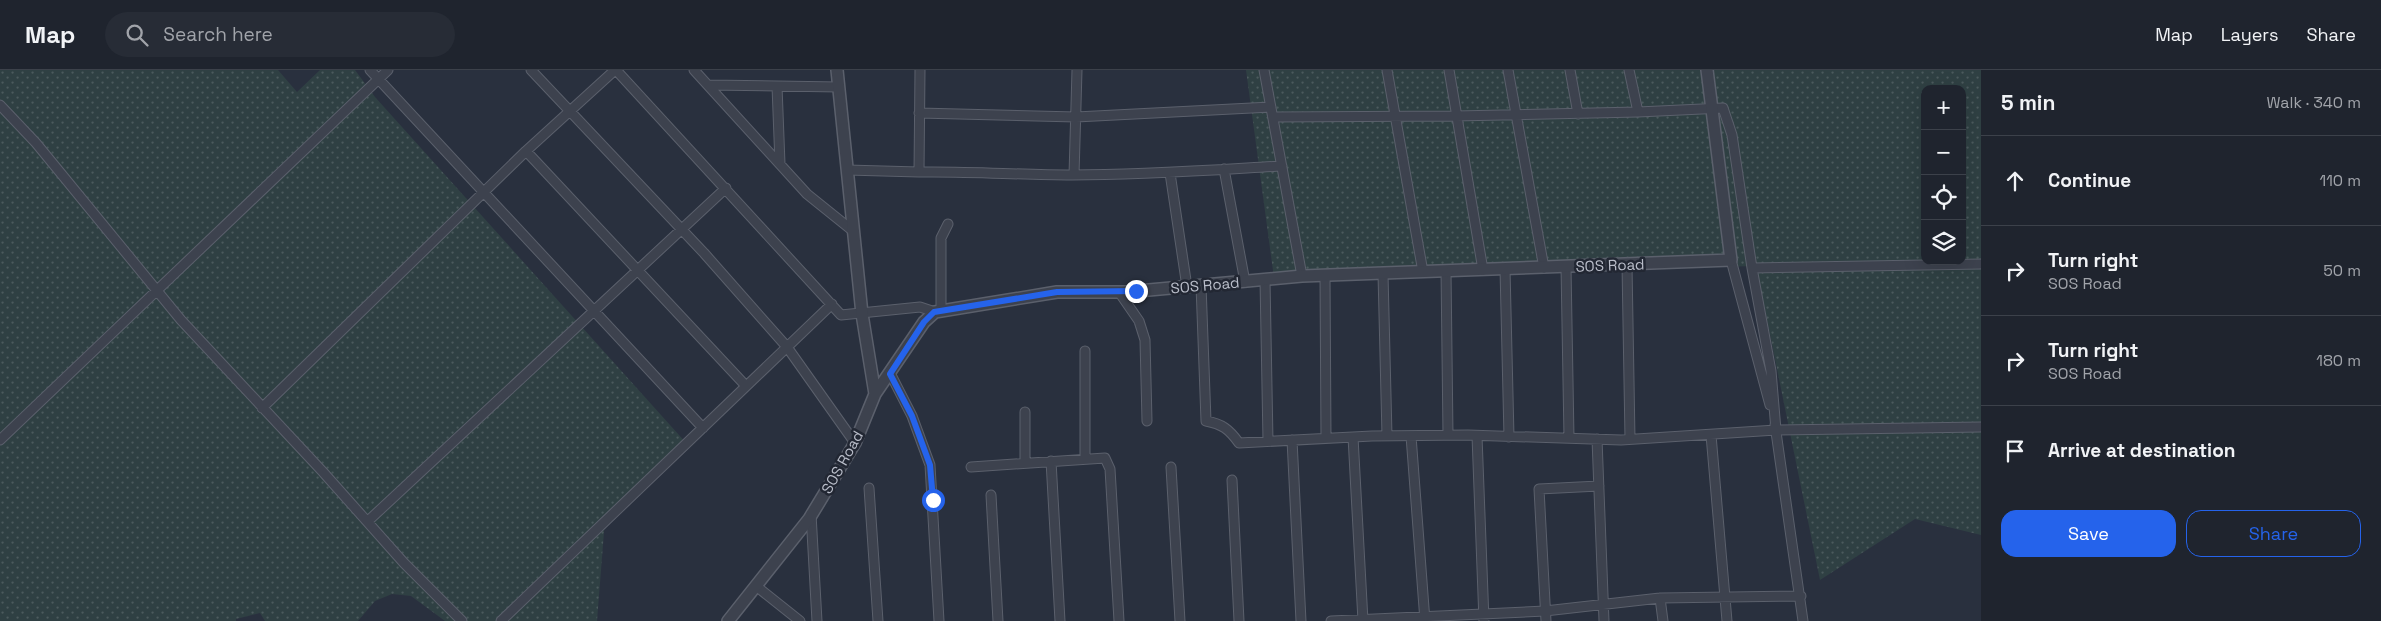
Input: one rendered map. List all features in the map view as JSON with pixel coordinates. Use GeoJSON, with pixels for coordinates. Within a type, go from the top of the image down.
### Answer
{"type":"FeatureCollection","features":[{"type":"Feature","properties":{"kind":"street"},"geometry":{"type":"LineString","coordinates":[[370,70],[703,428]]}},
{"type":"Feature","properties":{"kind":"street"},"geometry":{"type":"LineString","coordinates":[[0,440],[388,70]]}},
{"type":"Feature","properties":{"kind":"street"},"geometry":{"type":"LineString","coordinates":[[531,70],[682,230],[787,347],[855,443]]}},
{"type":"Feature","properties":{"kind":"street"},"geometry":{"type":"LineString","coordinates":[[262,408],[526,151],[616,70],[841,315],[920,307],[938,311],[941,238],[948,224]]}},
{"type":"Feature","properties":{"kind":"street"},"geometry":{"type":"LineString","coordinates":[[694,70],[807,194],[854,231]]}},
{"type":"Feature","properties":{"kind":"street"},"geometry":{"type":"LineString","coordinates":[[837,70],[862,314],[875,394]]}},
{"type":"Feature","properties":{"kind":"street"},"geometry":{"type":"LineString","coordinates":[[919,172],[920,70]]}},
{"type":"Feature","properties":{"kind":"street"},"geometry":{"type":"LineString","coordinates":[[1074,175],[1076,70]]}},
{"type":"Feature","properties":{"kind":"street"},"geometry":{"type":"LineString","coordinates":[[1264,70],[1302,276]]}},
{"type":"Feature","properties":{"kind":"street"},"geometry":{"type":"LineString","coordinates":[[1386,70],[1396,116],[1422,272]]}},
{"type":"Feature","properties":{"kind":"street"},"geometry":{"type":"LineString","coordinates":[[1448,70],[1483,270]]}},
{"type":"Feature","properties":{"kind":"street"},"geometry":{"type":"LineString","coordinates":[[1508,70],[1544,268]]}},
{"type":"Feature","properties":{"kind":"street"},"geometry":{"type":"LineString","coordinates":[[1570,70],[1578,114]]}},
{"type":"Feature","properties":{"kind":"street"},"geometry":{"type":"LineString","coordinates":[[1629,70],[1638,112]]}},
{"type":"Feature","properties":{"kind":"street"},"geometry":{"type":"LineString","coordinates":[[1707,70],[1710,108],[1731,260],[1776,430]]}},
{"type":"Feature","properties":{"kind":"street"},"geometry":{"type":"LineString","coordinates":[[708,85],[839,87]]}},
{"type":"Feature","properties":{"kind":"street"},"geometry":{"type":"LineString","coordinates":[[777,86],[780,164]]}},
{"type":"Feature","properties":{"kind":"street"},"geometry":{"type":"LineString","coordinates":[[0,105],[36,144],[158,291],[262,408],[462,621]]}},
{"type":"Feature","properties":{"kind":"street"},"geometry":{"type":"LineString","coordinates":[[919,113],[1076,117],[1272,112],[1455,116],[1578,114],[1723,108],[1732,135],[1752,268],[1771,371],[1776,430],[1801,596],[1803,621]]}},
{"type":"Feature","properties":{"kind":"street"},"geometry":{"type":"LineString","coordinates":[[526,151],[746,386]]}},
{"type":"Feature","properties":{"kind":"street"},"geometry":{"type":"LineString","coordinates":[[847,170],[919,172],[970,170],[1074,175],[1170,173],[1282,166]]}},
{"type":"Feature","properties":{"kind":"street"},"geometry":{"type":"LineString","coordinates":[[1224,169],[1245,282]]}},
{"type":"Feature","properties":{"kind":"street"},"geometry":{"type":"LineString","coordinates":[[1170,173],[1187,287]]}},
{"type":"Feature","properties":{"kind":"street"},"geometry":{"type":"LineString","coordinates":[[368,521],[726,188]]}},
{"type":"Feature","properties":{"kind":"street","name":"SOS Road"},"geometry":{"type":"LineString","coordinates":[[728,621],[811,514],[855,443],[875,394],[924,322],[938,311],[1057,292],[1119,292],[1302,276],[1731,260]]}},
{"type":"Feature","properties":{"kind":"street"},"geometry":{"type":"LineString","coordinates":[[1752,268],[1981,264]]}},
{"type":"Feature","properties":{"kind":"street"},"geometry":{"type":"LineString","coordinates":[[1627,265],[1630,439]]}},
{"type":"Feature","properties":{"kind":"street"},"geometry":{"type":"LineString","coordinates":[[1566,267],[1569,438]]}},
{"type":"Feature","properties":{"kind":"street"},"geometry":{"type":"LineString","coordinates":[[1506,269],[1509,437]]}},
{"type":"Feature","properties":{"kind":"street"},"geometry":{"type":"LineString","coordinates":[[1446,271],[1448,435]]}},
{"type":"Feature","properties":{"kind":"street"},"geometry":{"type":"LineString","coordinates":[[1383,274],[1387,436]]}},
{"type":"Feature","properties":{"kind":"street"},"geometry":{"type":"LineString","coordinates":[[1325,276],[1326,438]]}},
{"type":"Feature","properties":{"kind":"street"},"geometry":{"type":"LineString","coordinates":[[1265,280],[1268,441]]}},
{"type":"Feature","properties":{"kind":"street"},"geometry":{"type":"LineString","coordinates":[[1201,285],[1206,421],[1221,424],[1229,429],[1238,443],[1326,438],[1448,435],[1630,439],[1776,430],[1981,426]]}},
{"type":"Feature","properties":{"kind":"street"},"geometry":{"type":"LineString","coordinates":[[1119,292],[1139,321],[1145,340],[1148,421]]}},
{"type":"Feature","properties":{"kind":"street"},"geometry":{"type":"LineString","coordinates":[[501,621],[832,304]]}},
{"type":"Feature","properties":{"kind":"street"},"geometry":{"type":"LineString","coordinates":[[1085,351],[1085,459]]}},
{"type":"Feature","properties":{"kind":"street"},"geometry":{"type":"LineString","coordinates":[[890,374],[912,416],[930,465],[939,621]]}},
{"type":"Feature","properties":{"kind":"street"},"geometry":{"type":"LineString","coordinates":[[1025,412],[1025,463]]}},
{"type":"Feature","properties":{"kind":"street"},"geometry":{"type":"LineString","coordinates":[[1711,435],[1727,621]]}},
{"type":"Feature","properties":{"kind":"street"},"geometry":{"type":"LineString","coordinates":[[1411,436],[1425,619]]}},
{"type":"Feature","properties":{"kind":"street"},"geometry":{"type":"LineString","coordinates":[[1477,436],[1484,617]]}},
{"type":"Feature","properties":{"kind":"street"},"geometry":{"type":"LineString","coordinates":[[1353,437],[1363,620]]}},
{"type":"Feature","properties":{"kind":"street"},"geometry":{"type":"LineString","coordinates":[[1597,439],[1604,621]]}},
{"type":"Feature","properties":{"kind":"street"},"geometry":{"type":"LineString","coordinates":[[1292,440],[1301,621]]}},
{"type":"Feature","properties":{"kind":"street"},"geometry":{"type":"LineString","coordinates":[[971,467],[1105,458],[1110,469],[1118,621]]}},
{"type":"Feature","properties":{"kind":"street"},"geometry":{"type":"LineString","coordinates":[[1051,461],[1060,621]]}},
{"type":"Feature","properties":{"kind":"street"},"geometry":{"type":"LineString","coordinates":[[1171,467],[1180,621]]}},
{"type":"Feature","properties":{"kind":"street"},"geometry":{"type":"LineString","coordinates":[[1232,480],[1239,621]]}},
{"type":"Feature","properties":{"kind":"street"},"geometry":{"type":"LineString","coordinates":[[1546,621],[1539,489],[1599,486]]}},
{"type":"Feature","properties":{"kind":"street"},"geometry":{"type":"LineString","coordinates":[[869,488],[878,621]]}},
{"type":"Feature","properties":{"kind":"street"},"geometry":{"type":"LineString","coordinates":[[991,495],[998,621]]}},
{"type":"Feature","properties":{"kind":"street"},"geometry":{"type":"LineString","coordinates":[[811,514],[816,621]]}},
{"type":"Feature","properties":{"kind":"street"},"geometry":{"type":"LineString","coordinates":[[756,586],[800,621]]}},
{"type":"Feature","properties":{"kind":"street"},"geometry":{"type":"LineString","coordinates":[[1331,621],[1484,617],[1660,598],[1801,596]]}},
{"type":"Feature","properties":{"kind":"street"},"geometry":{"type":"LineString","coordinates":[[1660,598],[1663,621]]}},
{"type":"Feature","properties":{"kind":"shaded area"},"geometry":{"type":"Polygon","coordinates":[[[0,70],[278,70],[297,92],[320,70],[355,70],[375,97],[688,445],[605,519],[597,621],[445,621],[411,596],[392,594],[375,601],[358,621],[265,621],[260,613],[236,619],[236,621],[0,621],[0,70]]]}},
{"type":"Feature","properties":{"kind":"shaded area"},"geometry":{"type":"Polygon","coordinates":[[[1246,70],[1981,70],[1981,535],[1915,519],[1820,580],[1756,266],[1274,278],[1246,70]]]}},
{"type":"Feature","properties":{"kind":"route"},"geometry":{"type":"LineString","coordinates":[[933,500],[930,465],[922,441],[912,416],[890,374],[924,322],[934,312],[1057,292],[1136,291]]}}]}
